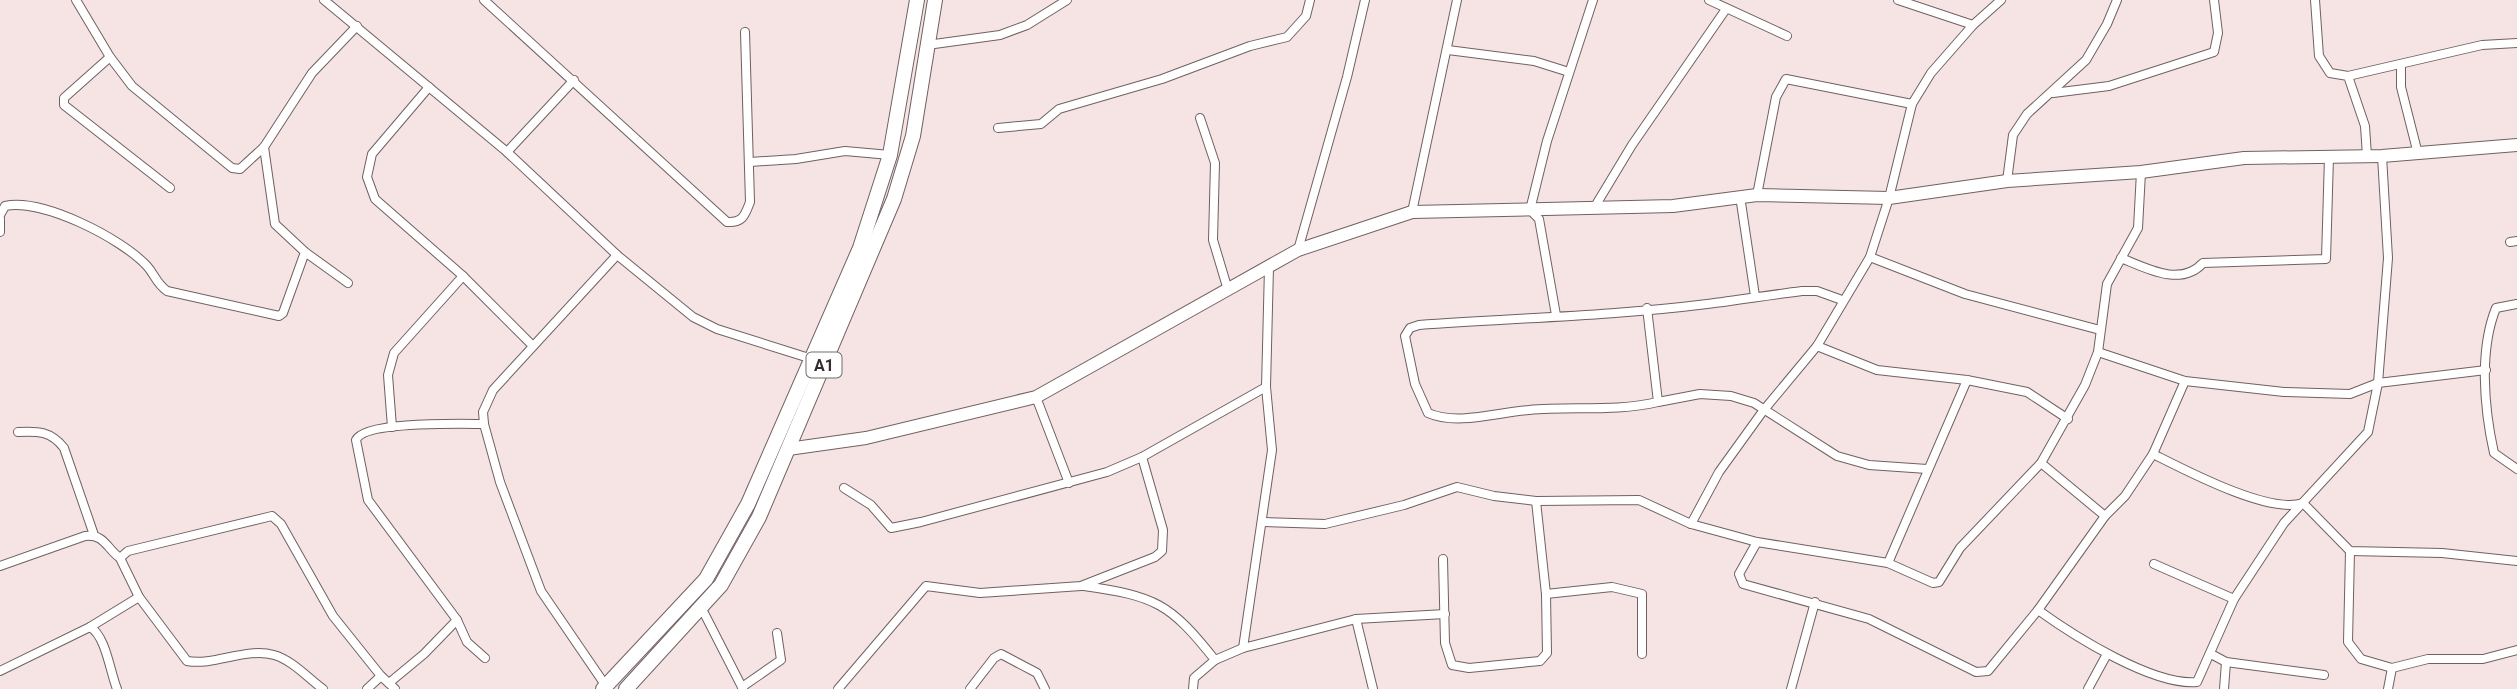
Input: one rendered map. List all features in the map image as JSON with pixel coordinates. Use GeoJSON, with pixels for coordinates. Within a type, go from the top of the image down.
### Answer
{"type":"FeatureCollection","features":[{"type":"Feature","properties":{"kind":"highway","name":"A1"},"geometry":{"type":"LineString","coordinates":[[606,688],[692,598],[714,567],[748,504],[809,358],[860,248],[890,155],[917,0]]}},
{"type":"Feature","properties":{"kind":"highway","name":"A1"},"geometry":{"type":"LineString","coordinates":[[626,689],[702,609],[733,568],[747,543],[894,199],[913,136],[925,75],[935,0]]}},
{"type":"Feature","properties":{"kind":"street"},"geometry":{"type":"LineString","coordinates":[[76,0],[110,57],[132,86],[232,168],[240,169],[264,147],[312,73],[357,26]]}},
{"type":"Feature","properties":{"kind":"street"},"geometry":{"type":"LineString","coordinates":[[324,0],[507,152],[617,255],[693,317],[717,329],[809,358]]}},
{"type":"Feature","properties":{"kind":"street"},"geometry":{"type":"LineString","coordinates":[[484,0],[727,222],[736,223],[745,217],[750,202],[745,32]]}},
{"type":"Feature","properties":{"kind":"street"},"geometry":{"type":"LineString","coordinates":[[927,45],[1000,35],[1027,25],[1067,0]]}},
{"type":"Feature","properties":{"kind":"street"},"geometry":{"type":"LineString","coordinates":[[998,128],[1041,124],[1059,109],[1162,79],[1250,46],[1287,37],[1306,16],[1310,0]]}},
{"type":"Feature","properties":{"kind":"street"},"geometry":{"type":"LineString","coordinates":[[1298,250],[1348,77],[1365,0]]}},
{"type":"Feature","properties":{"kind":"street"},"geometry":{"type":"LineString","coordinates":[[1412,212],[1457,0]]}},
{"type":"Feature","properties":{"kind":"street"},"geometry":{"type":"LineString","coordinates":[[1530,210],[1569,72],[1593,0]]}},
{"type":"Feature","properties":{"kind":"street"},"geometry":{"type":"LineString","coordinates":[[1709,0],[1787,36]]}},
{"type":"Feature","properties":{"kind":"street"},"geometry":{"type":"LineString","coordinates":[[1898,0],[1973,25]]}},
{"type":"Feature","properties":{"kind":"street"},"geometry":{"type":"LineString","coordinates":[[1691,524],[1720,472],[1763,411],[1817,346],[1870,257],[1889,198],[1912,104],[1931,73],[1973,25],[2001,0]]}},
{"type":"Feature","properties":{"kind":"street"},"geometry":{"type":"LineString","coordinates":[[2007,181],[2013,135],[2027,114],[2086,60],[2108,24],[2117,0]]}},
{"type":"Feature","properties":{"kind":"street"},"geometry":{"type":"LineString","coordinates":[[2053,93],[2109,86],[2214,52],[2218,33],[2214,0]]}},
{"type":"Feature","properties":{"kind":"street"},"geometry":{"type":"LineString","coordinates":[[2315,0],[2319,56],[2330,73],[2348,76],[2482,45],[2517,43]]}},
{"type":"Feature","properties":{"kind":"street"},"geometry":{"type":"LineString","coordinates":[[1594,208],[1632,145],[1726,9]]}},
{"type":"Feature","properties":{"kind":"street"},"geometry":{"type":"LineString","coordinates":[[1448,50],[1534,61],[1569,72]]}},
{"type":"Feature","properties":{"kind":"street"},"geometry":{"type":"LineString","coordinates":[[110,57],[64,98],[64,105],[170,188]]}},
{"type":"Feature","properties":{"kind":"street"},"geometry":{"type":"LineString","coordinates":[[2401,64],[2402,87],[2418,154]]}},
{"type":"Feature","properties":{"kind":"street"},"geometry":{"type":"LineString","coordinates":[[2348,76],[2365,126],[2367,156]]}},
{"type":"Feature","properties":{"kind":"street"},"geometry":{"type":"LineString","coordinates":[[1757,195],[1776,97],[1786,79],[1912,104]]}},
{"type":"Feature","properties":{"kind":"street"},"geometry":{"type":"LineString","coordinates":[[507,152],[574,80]]}},
{"type":"Feature","properties":{"kind":"street"},"geometry":{"type":"LineString","coordinates":[[429,87],[372,154],[367,177],[375,199],[463,276],[532,345]]}},
{"type":"Feature","properties":{"kind":"street"},"geometry":{"type":"LineString","coordinates":[[1200,118],[1215,163],[1213,240],[1228,290]]}},
{"type":"Feature","properties":{"kind":"street"},"geometry":{"type":"LineString","coordinates":[[788,449],[866,438],[1036,397],[1298,250],[1412,212],[1673,206],[1757,195],[1889,198],[2007,181],[2141,172],[2244,158],[2382,156],[2517,145]]}},
{"type":"Feature","properties":{"kind":"street"},"geometry":{"type":"LineString","coordinates":[[264,147],[275,224],[305,252],[348,283]]}},
{"type":"Feature","properties":{"kind":"street"},"geometry":{"type":"LineString","coordinates":[[750,162],[796,159],[845,151],[890,155]]}},
{"type":"Feature","properties":{"kind":"street"},"geometry":{"type":"LineString","coordinates":[[2038,610],[2106,654],[2180,683],[2197,682],[2234,599],[2284,523],[2368,432],[2378,383],[2388,258],[2382,156]]}},
{"type":"Feature","properties":{"kind":"street"},"geometry":{"type":"LineString","coordinates":[[2121,258],[2181,277],[2193,273],[2203,263],[2326,259],[2329,157]]}},
{"type":"Feature","properties":{"kind":"street"},"geometry":{"type":"LineString","coordinates":[[1263,522],[1325,524],[1404,505],[1457,487],[1494,496],[1536,501],[1639,500],[1691,524],[1757,542],[1888,563],[1933,583],[1939,582],[1960,548],[2041,463],[2067,419],[2098,352],[2107,284],[2138,228],[2141,172]]}},
{"type":"Feature","properties":{"kind":"street"},"geometry":{"type":"LineString","coordinates":[[1740,196],[1755,296]]}},
{"type":"Feature","properties":{"kind":"street"},"geometry":{"type":"LineString","coordinates":[[0,232],[0,217],[5,206],[16,203],[57,212],[108,239],[147,267],[156,283],[167,291],[279,316],[283,313],[305,252]]}},
{"type":"Feature","properties":{"kind":"street"},"geometry":{"type":"LineString","coordinates":[[1530,210],[1539,219],[1556,316]]}},
{"type":"Feature","properties":{"kind":"street"},"geometry":{"type":"LineString","coordinates":[[606,688],[541,591],[500,482],[482,412],[493,390],[617,255]]}},
{"type":"Feature","properties":{"kind":"street"},"geometry":{"type":"LineString","coordinates":[[1870,257],[1965,294],[2100,330]]}},
{"type":"Feature","properties":{"kind":"street"},"geometry":{"type":"LineString","coordinates":[[1243,648],[1272,450],[1266,387],[1269,267]]}},
{"type":"Feature","properties":{"kind":"street"},"geometry":{"type":"LineString","coordinates":[[392,427],[388,375],[394,353],[463,276]]}},
{"type":"Feature","properties":{"kind":"street"},"geometry":{"type":"LineString","coordinates":[[1842,300],[1817,291],[1755,296],[1410,328],[1405,336],[1415,384],[1428,413],[1462,417],[1531,409],[1633,408],[1700,394],[1731,397],[1754,403],[1837,456],[1870,465],[1927,469]]}},
{"type":"Feature","properties":{"kind":"street"},"geometry":{"type":"LineString","coordinates":[[2517,304],[2496,307],[2490,322],[2486,370],[2489,431],[2494,453],[2517,469]]}},
{"type":"Feature","properties":{"kind":"street"},"geometry":{"type":"LineString","coordinates":[[1647,308],[1658,402]]}},
{"type":"Feature","properties":{"kind":"street"},"geometry":{"type":"LineString","coordinates":[[1817,346],[1877,370],[1967,380],[2027,392],[2067,419]]}},
{"type":"Feature","properties":{"kind":"street"},"geometry":{"type":"LineString","coordinates":[[2098,352],[2185,381],[2284,392],[2350,394],[2378,383],[2486,370]]}},
{"type":"Feature","properties":{"kind":"street"},"geometry":{"type":"LineString","coordinates":[[1888,563],[1967,380]]}},
{"type":"Feature","properties":{"kind":"street"},"geometry":{"type":"LineString","coordinates":[[1757,542],[1740,574],[1743,584],[1869,619],[1976,672],[1988,671],[1998,663],[2105,516],[2125,496],[2153,454],[2185,381]]}},
{"type":"Feature","properties":{"kind":"street"},"geometry":{"type":"LineString","coordinates":[[844,488],[871,505],[886,525],[897,528],[1069,483],[1142,457],[1266,387]]}},
{"type":"Feature","properties":{"kind":"street"},"geometry":{"type":"LineString","coordinates":[[1036,397],[1069,483]]}},
{"type":"Feature","properties":{"kind":"street"},"geometry":{"type":"LineString","coordinates":[[484,424],[392,427],[362,433],[356,440],[368,500],[390,534],[457,621],[467,642],[485,658]]}},
{"type":"Feature","properties":{"kind":"street"},"geometry":{"type":"LineString","coordinates":[[18,432],[41,431],[56,437],[64,448],[94,535]]}},
{"type":"Feature","properties":{"kind":"street"},"geometry":{"type":"LineString","coordinates":[[2153,454],[2225,488],[2290,508],[2303,503]]}},
{"type":"Feature","properties":{"kind":"street"},"geometry":{"type":"LineString","coordinates":[[1081,586],[1155,557],[1162,551],[1163,530],[1142,457]]}},
{"type":"Feature","properties":{"kind":"street"},"geometry":{"type":"LineString","coordinates":[[2041,463],[2105,516]]}},
{"type":"Feature","properties":{"kind":"street"},"geometry":{"type":"LineString","coordinates":[[1443,559],[1445,642],[1452,665],[1469,668],[1540,661],[1547,653],[1546,594],[1536,501]]}},
{"type":"Feature","properties":{"kind":"street"},"geometry":{"type":"LineString","coordinates":[[2303,503],[2350,551],[2442,553],[2517,561]]}},
{"type":"Feature","properties":{"kind":"street"},"geometry":{"type":"LineString","coordinates":[[120,558],[128,551],[272,516],[289,537],[334,616],[392,686],[457,621]]}},
{"type":"Feature","properties":{"kind":"street"},"geometry":{"type":"LineString","coordinates":[[0,566],[78,537],[94,535],[104,540],[120,558],[139,597],[187,661],[201,663],[260,653],[273,655],[287,660],[323,689]]}},
{"type":"Feature","properties":{"kind":"street"},"geometry":{"type":"LineString","coordinates":[[2350,551],[2348,642],[2361,659],[2392,668],[2428,659],[2483,659],[2517,650]]}},
{"type":"Feature","properties":{"kind":"street"},"geometry":{"type":"LineString","coordinates":[[2154,564],[2234,599]]}},
{"type":"Feature","properties":{"kind":"street"},"geometry":{"type":"LineString","coordinates":[[838,689],[926,586],[980,593],[1081,586],[1158,602],[1188,626],[1215,660]]}},
{"type":"Feature","properties":{"kind":"street"},"geometry":{"type":"LineString","coordinates":[[1546,594],[1612,587],[1642,594],[1642,654]]}},
{"type":"Feature","properties":{"kind":"street"},"geometry":{"type":"LineString","coordinates":[[0,671],[90,627],[139,597]]}},
{"type":"Feature","properties":{"kind":"street"},"geometry":{"type":"LineString","coordinates":[[1791,689],[1815,602]]}},
{"type":"Feature","properties":{"kind":"street"},"geometry":{"type":"LineString","coordinates":[[702,609],[743,688],[781,660],[778,634]]}},
{"type":"Feature","properties":{"kind":"street"},"geometry":{"type":"LineString","coordinates":[[1193,689],[1194,678],[1215,660],[1243,648],[1356,619],[1445,614]]}},
{"type":"Feature","properties":{"kind":"street"},"geometry":{"type":"LineString","coordinates":[[1356,619],[1373,689]]}},
{"type":"Feature","properties":{"kind":"street"},"geometry":{"type":"LineString","coordinates":[[90,627],[100,639],[117,689]]}},
{"type":"Feature","properties":{"kind":"street"},"geometry":{"type":"LineString","coordinates":[[970,689],[1000,654],[1037,673],[1045,689]]}},
{"type":"Feature","properties":{"kind":"street"},"geometry":{"type":"LineString","coordinates":[[2088,689],[2106,654]]}},
{"type":"Feature","properties":{"kind":"street"},"geometry":{"type":"LineString","coordinates":[[2211,654],[2226,662],[2324,675]]}},
{"type":"Feature","properties":{"kind":"street"},"geometry":{"type":"LineString","coordinates":[[2224,689],[2226,662]]}},
{"type":"Feature","properties":{"kind":"street"},"geometry":{"type":"LineString","coordinates":[[2388,689],[2392,668]]}},
{"type":"Feature","properties":{"kind":"street"},"geometry":{"type":"LineString","coordinates":[[367,689],[381,676]]}}]}
